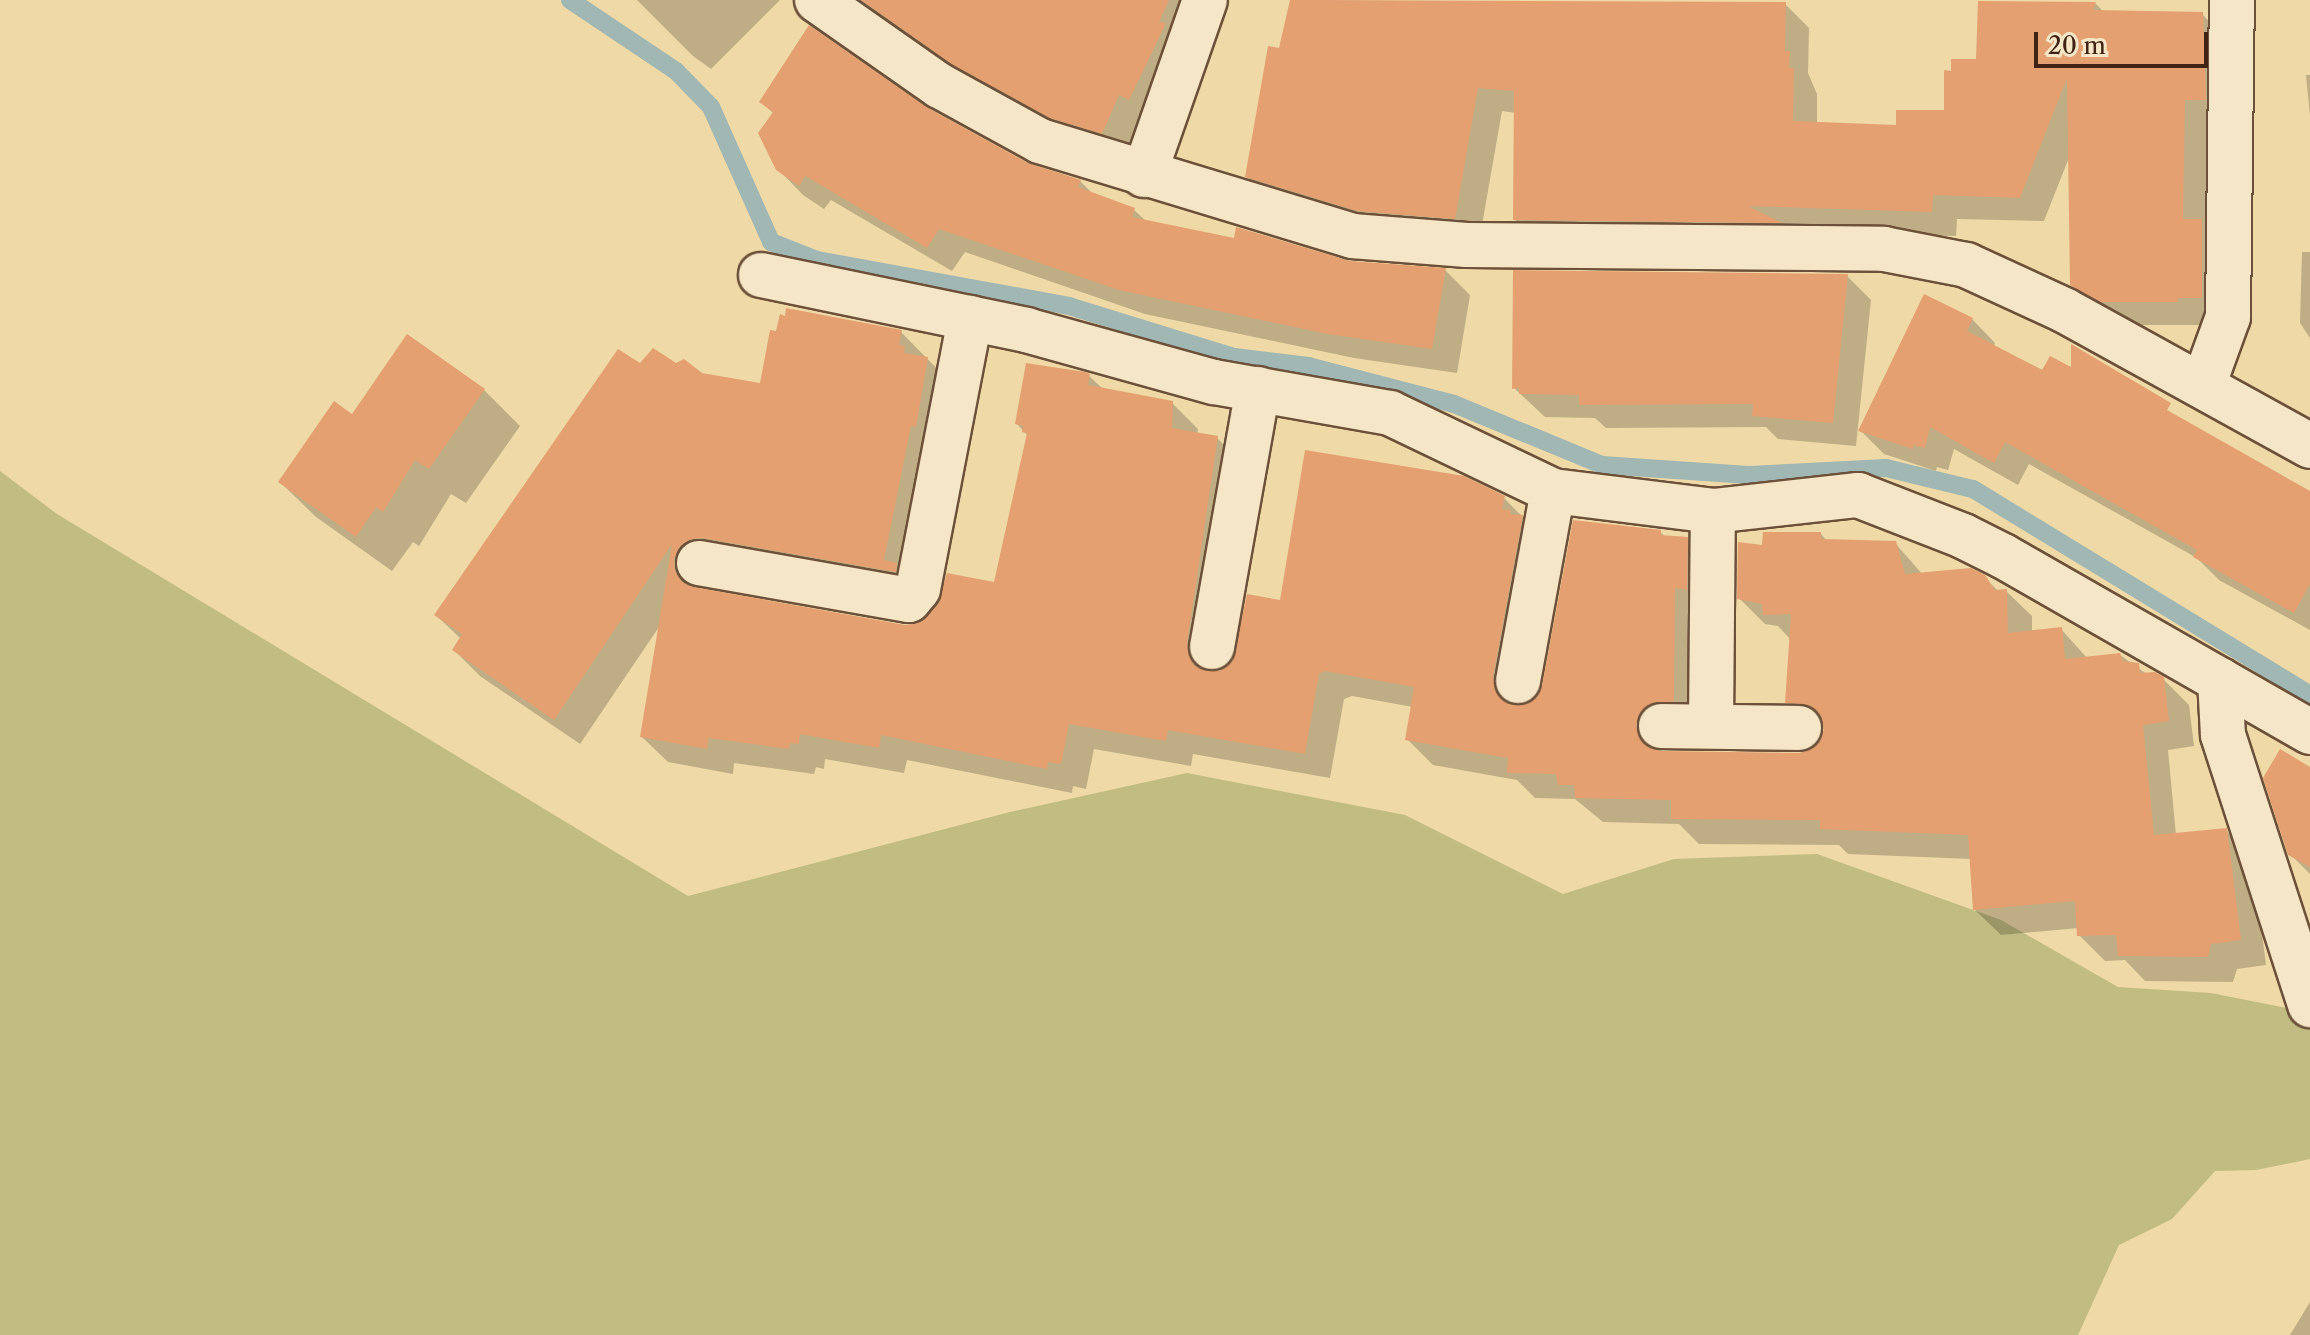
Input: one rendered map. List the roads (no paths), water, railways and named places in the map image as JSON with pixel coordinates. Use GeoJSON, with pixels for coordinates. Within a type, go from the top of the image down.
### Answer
{"type":"FeatureCollection","features":[{"type":"Feature","properties":{"kind":"street"},"geometry":{"type":"LineString","coordinates":[[817,0],[940,86],[1040,141],[1352,236],[1467,245],[1884,249],[1966,265],[2064,310],[2310,446]]}},
{"type":"Feature","properties":{"kind":"street"},"geometry":{"type":"LineString","coordinates":[[1144,175],[1205,0]]}},
{"type":"Feature","properties":{"kind":"street"},"geometry":{"type":"LineString","coordinates":[[2203,386],[2228,317],[2232,0]]}},
{"type":"Feature","properties":{"kind":"street"},"geometry":{"type":"LineString","coordinates":[[761,275],[1026,330],[1214,382],[1390,413],[1553,491],[1713,511],[1858,495],[2003,556],[2310,732]]}},
{"type":"Feature","properties":{"kind":"street"},"geometry":{"type":"LineString","coordinates":[[699,563],[909,600],[918,589],[970,318]]}},
{"type":"Feature","properties":{"kind":"street"},"geometry":{"type":"LineString","coordinates":[[1212,647],[1258,389]]}},
{"type":"Feature","properties":{"kind":"street"},"geometry":{"type":"LineString","coordinates":[[1518,681],[1553,491]]}},
{"type":"Feature","properties":{"kind":"street"},"geometry":{"type":"LineString","coordinates":[[1711,726],[1713,511]]}},
{"type":"Feature","properties":{"kind":"street"},"geometry":{"type":"LineString","coordinates":[[2220,680],[2223,735],[2310,1005]]}},
{"type":"Feature","properties":{"kind":"street"},"geometry":{"type":"LineString","coordinates":[[1661,726],[1799,728]]}},
{"type":"Feature","properties":{"kind":"waterway"},"geometry":{"type":"LineString","coordinates":[[570,0],[676,71],[711,107],[771,242],[817,260],[1069,306],[1234,357],[1308,366],[1454,404],[1602,465],[1749,475],[1886,468],[1973,489],[2310,695]]}}]}
